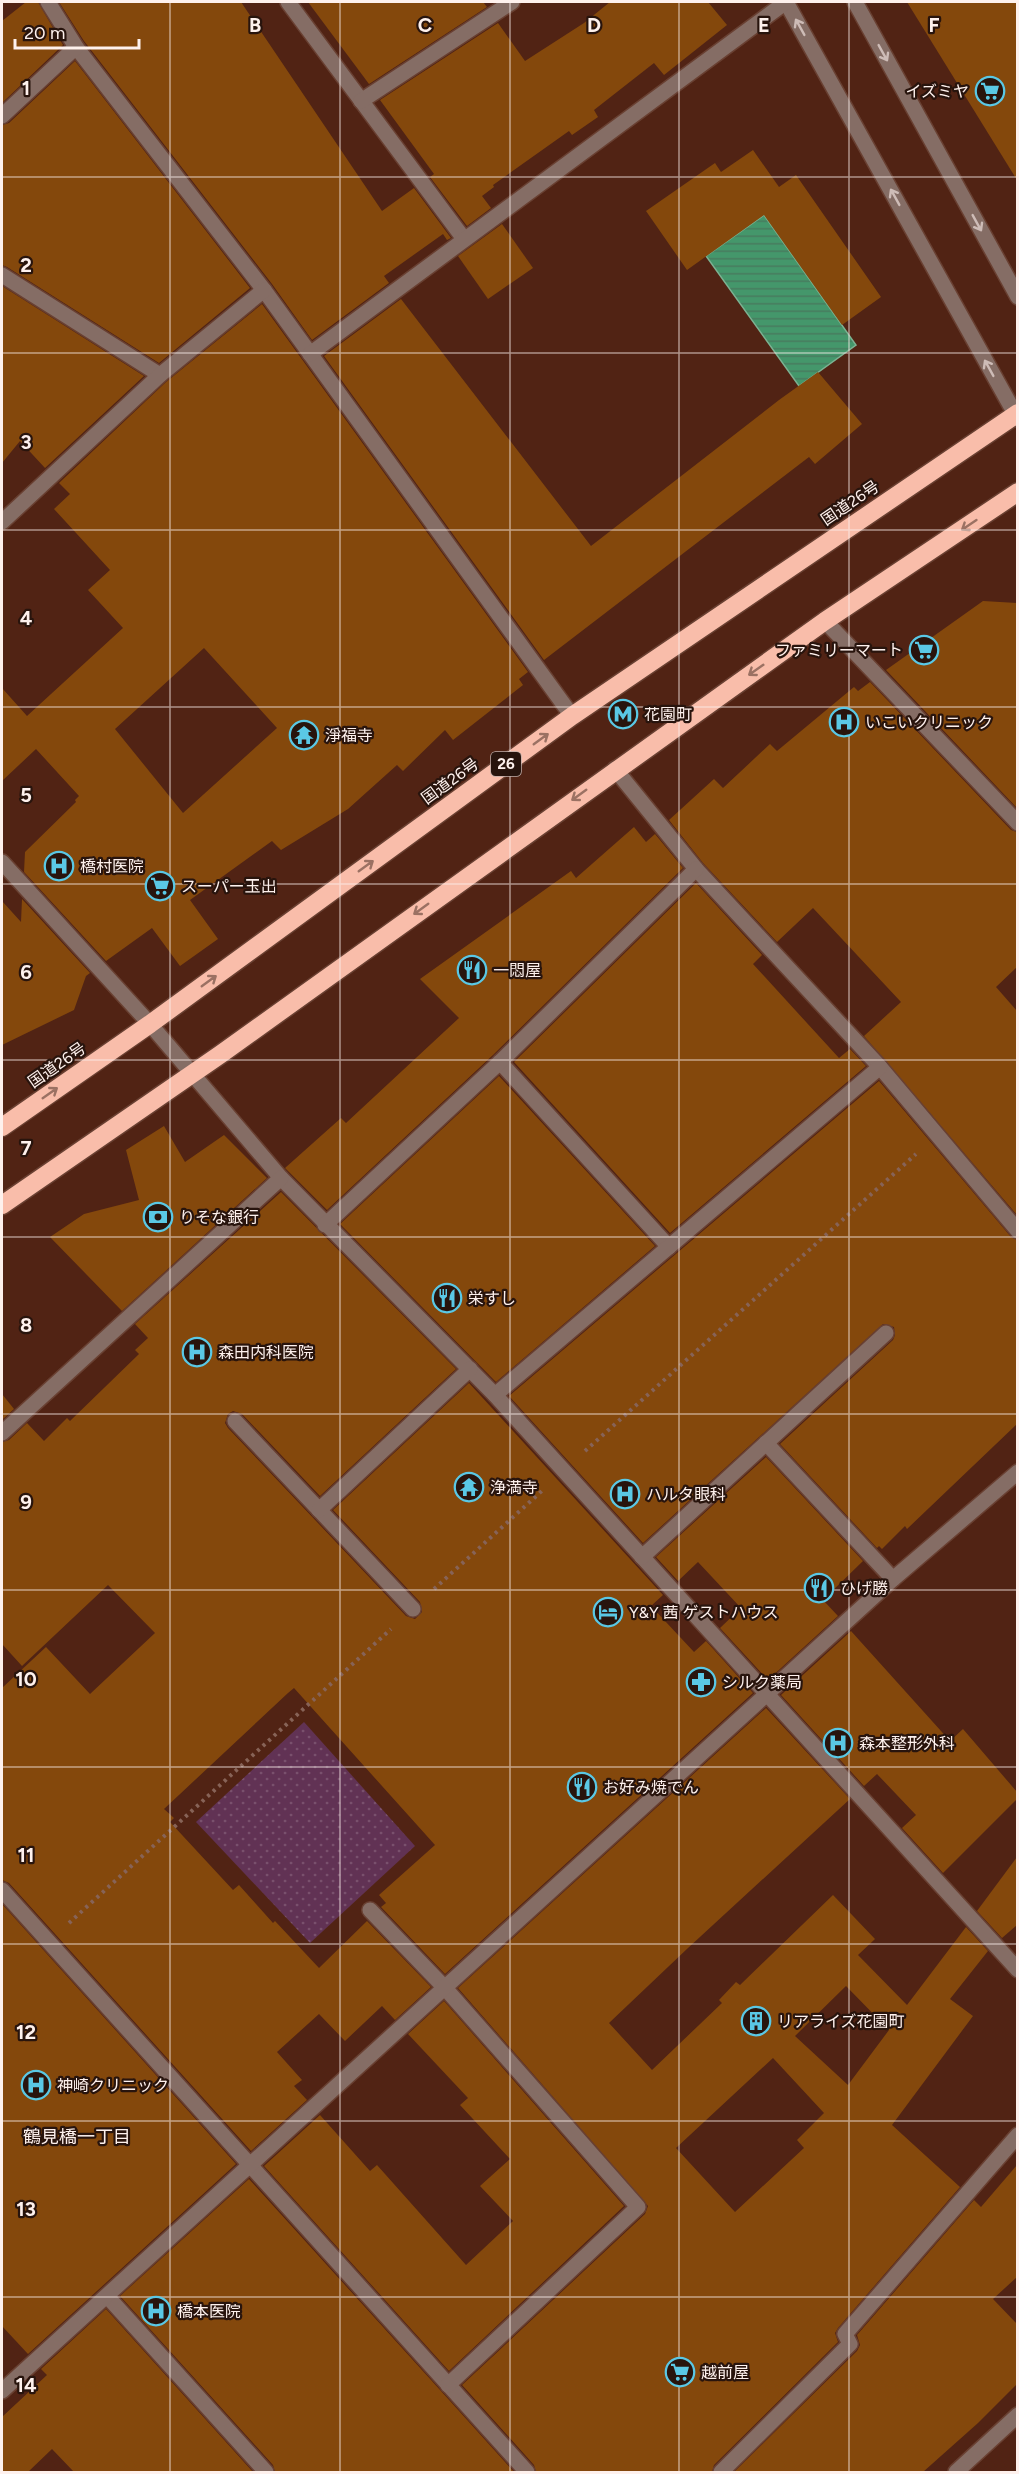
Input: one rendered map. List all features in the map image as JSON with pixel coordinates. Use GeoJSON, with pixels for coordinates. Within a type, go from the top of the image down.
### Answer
{"type":"FeatureCollection","features":[{"type":"Feature","properties":{"kind":"highway","name":"国道26号"},"geometry":{"type":"LineString","coordinates":[[2,1127],[150,1024],[572,716],[1017,416]]}},
{"type":"Feature","properties":{"kind":"highway"},"geometry":{"type":"LineString","coordinates":[[2,1205],[192,1074],[615,769],[825,621],[1017,492]]}},
{"type":"Feature","properties":{"kind":"street"},"geometry":{"type":"LineString","coordinates":[[48,2],[76,47],[264,290],[572,716]]}},
{"type":"Feature","properties":{"kind":"street"},"geometry":{"type":"LineString","coordinates":[[288,2],[464,239]]}},
{"type":"Feature","properties":{"kind":"street"},"geometry":{"type":"LineString","coordinates":[[362,101],[512,2]]}},
{"type":"Feature","properties":{"kind":"street"},"geometry":{"type":"LineString","coordinates":[[310,354],[786,2],[1017,416]]}},
{"type":"Feature","properties":{"kind":"street"},"geometry":{"type":"LineString","coordinates":[[855,2],[1017,297]]}},
{"type":"Feature","properties":{"kind":"street"},"geometry":{"type":"LineString","coordinates":[[2,116],[76,47]]}},
{"type":"Feature","properties":{"kind":"street"},"geometry":{"type":"LineString","coordinates":[[2,275],[160,375]]}},
{"type":"Feature","properties":{"kind":"street"},"geometry":{"type":"LineString","coordinates":[[2,522],[160,375],[264,290]]}},
{"type":"Feature","properties":{"kind":"street"},"geometry":{"type":"LineString","coordinates":[[825,621],[1017,823]]}},
{"type":"Feature","properties":{"kind":"street"},"geometry":{"type":"LineString","coordinates":[[615,769],[696,869],[880,1067],[1017,1231]]}},
{"type":"Feature","properties":{"kind":"street"},"geometry":{"type":"LineString","coordinates":[[2,862],[150,1024],[325,1225],[495,1395],[1017,1970]]}},
{"type":"Feature","properties":{"kind":"street"},"geometry":{"type":"LineString","coordinates":[[325,1225],[500,1062],[696,869]]}},
{"type":"Feature","properties":{"kind":"street"},"geometry":{"type":"LineString","coordinates":[[500,1062],[669,1247]]}},
{"type":"Feature","properties":{"kind":"street"},"geometry":{"type":"LineString","coordinates":[[495,1395],[880,1067]]}},
{"type":"Feature","properties":{"kind":"street"},"geometry":{"type":"LineString","coordinates":[[2,1433],[282,1178]]}},
{"type":"Feature","properties":{"kind":"street"},"geometry":{"type":"LineString","coordinates":[[642,1557],[886,1333]]}},
{"type":"Feature","properties":{"kind":"street"},"geometry":{"type":"LineString","coordinates":[[319,1510],[470,1369]]}},
{"type":"Feature","properties":{"kind":"street"},"geometry":{"type":"LineString","coordinates":[[235,1421],[412,1609]]}},
{"type":"Feature","properties":{"kind":"street"},"geometry":{"type":"LineString","coordinates":[[766,1443],[893,1579]]}},
{"type":"Feature","properties":{"kind":"street"},"geometry":{"type":"LineString","coordinates":[[2,2391],[893,1579],[1017,1472]]}},
{"type":"Feature","properties":{"kind":"street"},"geometry":{"type":"LineString","coordinates":[[2,1890],[527,2472]]}},
{"type":"Feature","properties":{"kind":"street"},"geometry":{"type":"LineString","coordinates":[[370,1910],[445,1988],[638,2207],[448,2385]]}},
{"type":"Feature","properties":{"kind":"street"},"geometry":{"type":"LineString","coordinates":[[721,2472],[850,2344],[845,2334],[1017,2135]]}},
{"type":"Feature","properties":{"kind":"street"},"geometry":{"type":"LineString","coordinates":[[107,2296],[266,2472]]}},
{"type":"Feature","properties":{"kind":"street"},"geometry":{"type":"LineString","coordinates":[[956,2472],[1017,2415]]}},
{"type":"Feature","properties":{"kind":"path"},"geometry":{"type":"LineString","coordinates":[[48,1942],[564,1470],[937,1135]]}},
{"type":"Feature","properties":{"kind":"shaded area"},"geometry":{"type":"Polygon","coordinates":[[[764,215],[856,345],[799,386],[706,256],[764,215]]]}},
{"type":"Feature","properties":{"kind":"shaded area"},"geometry":{"type":"Polygon","coordinates":[[[304,1722],[415,1846],[310,1943],[196,1822],[304,1722]]]}},
{"type":"Feature","properties":{"kind":"building"},"geometry":{"type":"Polygon","coordinates":[[[26,2],[38,2],[63,45],[2,103],[2,21],[26,2]]]}},
{"type":"Feature","properties":{"kind":"building"},"geometry":{"type":"Polygon","coordinates":[[[59,2],[241,2],[382,211],[414,188],[451,238],[447,240],[443,234],[384,276],[389,283],[312,340],[272,284],[84,41],[59,2]]]}},
{"type":"Feature","properties":{"kind":"building"},"geometry":{"type":"Polygon","coordinates":[[[308,2],[483,2],[487,7],[369,84],[308,2]]]}},
{"type":"Feature","properties":{"kind":"building"},"geometry":{"type":"Polygon","coordinates":[[[610,2],[708,2],[727,25],[664,75],[654,63],[594,110],[598,117],[572,135],[569,131],[493,185],[494,187],[482,196],[491,208],[467,226],[430,177],[434,174],[380,100],[498,23],[525,61],[584,23],[610,2]]]}},
{"type":"Feature","properties":{"kind":"building","name":"イズミヤ"},"geometry":{"type":"Polygon","coordinates":[[[907,2],[1017,2],[1017,180],[907,2]]]}},
{"type":"Feature","properties":{"kind":"building"},"geometry":{"type":"Polygon","coordinates":[[[75,61],[250,288],[159,363],[2,265],[2,125],[9,123],[75,61]]]}},
{"type":"Feature","properties":{"kind":"building"},"geometry":{"type":"Polygon","coordinates":[[[753,150],[779,187],[796,175],[881,297],[842,325],[764,215],[687,270],[646,211],[715,163],[721,172],[753,150]]]}},
{"type":"Feature","properties":{"kind":"building"},"geometry":{"type":"Polygon","coordinates":[[[502,224],[533,268],[488,299],[458,256],[502,224]]]}},
{"type":"Feature","properties":{"kind":"building"},"geometry":{"type":"Polygon","coordinates":[[[2,286],[144,376],[45,468],[20,441],[2,463],[2,286]]]}},
{"type":"Feature","properties":{"kind":"building"},"geometry":{"type":"Polygon","coordinates":[[[401,299],[591,546],[818,372],[862,424],[815,464],[809,457],[544,660],[324,356],[401,299]]]}},
{"type":"Feature","properties":{"kind":"building"},"geometry":{"type":"Polygon","coordinates":[[[262,304],[528,672],[519,679],[523,685],[453,740],[445,730],[403,771],[397,765],[348,809],[281,850],[272,841],[190,900],[218,939],[180,966],[152,928],[106,961],[24,872],[25,852],[76,802],[79,796],[36,749],[2,781],[2,688],[27,716],[123,628],[88,590],[110,570],[54,509],[70,494],[59,483],[166,382],[262,304]],[[204,648],[115,729],[183,813],[277,728],[204,648]]]}},
{"type":"Feature","properties":{"kind":"building"},"geometry":{"type":"Polygon","coordinates":[[[983,601],[1017,603],[1017,808],[886,670],[983,601]]]}},
{"type":"Feature","properties":{"kind":"building"},"geometry":{"type":"Polygon","coordinates":[[[870,682],[1011,830],[1017,832],[1017,967],[996,987],[1017,1011],[1017,1215],[864,1036],[901,1002],[813,908],[777,942],[703,863],[669,820],[714,779],[723,788],[770,744],[777,751],[854,687],[858,691],[870,682]]]}},
{"type":"Feature","properties":{"kind":"building"},"geometry":{"type":"Polygon","coordinates":[[[634,827],[646,842],[655,834],[683,868],[493,1055],[327,1210],[285,1168],[341,1118],[346,1123],[459,1018],[420,979],[571,871],[576,878],[634,827]]]}},
{"type":"Feature","properties":{"kind":"building"},"geometry":{"type":"Polygon","coordinates":[[[696,883],[762,955],[753,964],[839,1058],[850,1049],[866,1066],[670,1233],[514,1062],[696,883]]]}},
{"type":"Feature","properties":{"kind":"building"},"geometry":{"type":"Polygon","coordinates":[[[22,899],[90,973],[86,976],[74,1010],[2,1045],[2,901],[21,922],[22,899]]]}},
{"type":"Feature","properties":{"kind":"building"},"geometry":{"type":"Polygon","coordinates":[[[499,1076],[655,1246],[496,1382],[340,1224],[499,1076]]]}},
{"type":"Feature","properties":{"kind":"building"},"geometry":{"type":"Polygon","coordinates":[[[879,1081],[1011,1237],[1017,1240],[1017,1424],[907,1529],[905,1526],[882,1549],[879,1546],[877,1548],[780,1444],[893,1340],[894,1327],[883,1324],[643,1543],[509,1396],[879,1081]]]}},
{"type":"Feature","properties":{"kind":"building"},"geometry":{"type":"Polygon","coordinates":[[[164,1126],[185,1162],[224,1135],[267,1178],[122,1311],[50,1237],[84,1214],[139,1200],[126,1150],[164,1126]]]}},
{"type":"Feature","properties":{"kind":"building"},"geometry":{"type":"Polygon","coordinates":[[[281,1192],[456,1369],[320,1496],[242,1414],[233,1411],[228,1414],[225,1423],[228,1428],[406,1616],[415,1619],[422,1612],[420,1602],[333,1510],[469,1383],[663,1595],[651,1606],[694,1652],[706,1641],[753,1693],[445,1974],[381,1907],[386,1903],[379,1895],[435,1845],[294,1688],[288,1693],[164,1809],[174,1818],[170,1822],[233,1890],[239,1885],[273,1923],[275,1921],[319,1968],[367,1921],[431,1987],[395,2020],[382,2006],[345,2041],[319,2014],[277,2052],[302,2080],[294,2086],[307,2100],[251,2151],[9,1883],[2,1880],[2,1688],[46,1647],[90,1694],[155,1633],[108,1585],[22,1666],[2,1644],[2,1442],[9,1440],[27,1423],[44,1441],[67,1418],[70,1421],[139,1354],[135,1350],[148,1338],[135,1324],[281,1192]]]}},
{"type":"Feature","properties":{"kind":"building"},"geometry":{"type":"Polygon","coordinates":[[[2,1394],[14,1409],[2,1420],[2,1394]]]}},
{"type":"Feature","properties":{"kind":"building"},"geometry":{"type":"Polygon","coordinates":[[[766,1457],[863,1561],[823,1600],[838,1616],[768,1680],[720,1628],[741,1608],[698,1562],[678,1581],[656,1557],[766,1457]]]}},
{"type":"Feature","properties":{"kind":"building"},"geometry":{"type":"Polygon","coordinates":[[[851,1631],[950,1741],[963,1729],[1017,1792],[1017,1799],[943,1873],[902,1828],[916,1815],[877,1774],[864,1786],[781,1695],[851,1631]]]}},
{"type":"Feature","properties":{"kind":"building"},"geometry":{"type":"Polygon","coordinates":[[[766,1708],[850,1799],[609,2023],[652,2070],[722,2003],[719,2000],[736,1982],[740,1985],[833,1895],[875,1939],[858,1955],[907,2005],[966,1927],[988,1951],[950,1999],[973,2016],[892,2125],[960,2187],[838,2328],[835,2333],[838,2342],[714,2465],[712,2472],[536,2472],[534,2465],[462,2385],[645,2214],[648,2206],[458,1988],[766,1708]],[[846,1986],[795,2036],[848,2085],[889,2030],[846,1986]],[[773,2058],[676,2148],[735,2212],[804,2148],[797,2140],[824,2113],[773,2058]]]}},
{"type":"Feature","properties":{"kind":"building"},"geometry":{"type":"Polygon","coordinates":[[[1017,1857],[1017,1925],[1002,1938],[977,1911],[1017,1857]]]}},
{"type":"Feature","properties":{"kind":"building"},"geometry":{"type":"Polygon","coordinates":[[[2,1904],[236,2164],[28,2354],[2,2326],[2,1904]]]}},
{"type":"Feature","properties":{"kind":"building"},"geometry":{"type":"Polygon","coordinates":[[[444,2001],[624,2206],[449,2371],[264,2166],[320,2115],[370,2171],[377,2165],[466,2265],[513,2221],[480,2186],[510,2159],[460,2105],[468,2098],[408,2034],[444,2001]]]}},
{"type":"Feature","properties":{"kind":"building"},"geometry":{"type":"Polygon","coordinates":[[[1017,2165],[1017,2277],[993,2299],[1017,2324],[1017,2384],[978,2423],[923,2472],[734,2472],[857,2351],[860,2345],[857,2335],[974,2200],[981,2207],[1017,2165]]]}},
{"type":"Feature","properties":{"kind":"building"},"geometry":{"type":"Polygon","coordinates":[[[249,2179],[514,2472],[275,2472],[273,2465],[120,2296],[249,2179]]]}},
{"type":"Feature","properties":{"kind":"building"},"geometry":{"type":"Polygon","coordinates":[[[106,2309],[253,2472],[74,2472],[52,2449],[28,2472],[2,2472],[2,2417],[47,2375],[41,2369],[106,2309]]]}},
{"type":"Feature","properties":{"kind":"place","name":"イズミヤ"},"geometry":{"type":"Point","coordinates":[990,91]}},
{"type":"Feature","properties":{"kind":"place","name":"ファミリーマート"},"geometry":{"type":"Point","coordinates":[924,650]}},
{"type":"Feature","properties":{"kind":"place","name":"花園町"},"geometry":{"type":"Point","coordinates":[623,714]}},
{"type":"Feature","properties":{"kind":"place","name":"いこいクリニック"},"geometry":{"type":"Point","coordinates":[844,722]}},
{"type":"Feature","properties":{"kind":"place","name":"淨福寺"},"geometry":{"type":"Point","coordinates":[304,735]}},
{"type":"Feature","properties":{"kind":"place","name":"橋村医院"},"geometry":{"type":"Point","coordinates":[59,866]}},
{"type":"Feature","properties":{"kind":"place","name":"スーパー玉出"},"geometry":{"type":"Point","coordinates":[160,886]}},
{"type":"Feature","properties":{"kind":"place","name":"一悶屋"},"geometry":{"type":"Point","coordinates":[472,970]}},
{"type":"Feature","properties":{"kind":"place","name":"りそな銀行"},"geometry":{"type":"Point","coordinates":[158,1217]}},
{"type":"Feature","properties":{"kind":"place","name":"栄すし"},"geometry":{"type":"Point","coordinates":[447,1298]}},
{"type":"Feature","properties":{"kind":"place","name":"森田内科医院"},"geometry":{"type":"Point","coordinates":[197,1352]}},
{"type":"Feature","properties":{"kind":"place","name":"浄満寺"},"geometry":{"type":"Point","coordinates":[469,1487]}},
{"type":"Feature","properties":{"kind":"place","name":"ハルタ眼科"},"geometry":{"type":"Point","coordinates":[625,1494]}},
{"type":"Feature","properties":{"kind":"place","name":"ひげ勝"},"geometry":{"type":"Point","coordinates":[819,1588]}},
{"type":"Feature","properties":{"kind":"place","name":"Y&Y 茜 ゲストハウス"},"geometry":{"type":"Point","coordinates":[608,1612]}},
{"type":"Feature","properties":{"kind":"place","name":"シルク薬局"},"geometry":{"type":"Point","coordinates":[701,1682]}},
{"type":"Feature","properties":{"kind":"place","name":"森本整形外科"},"geometry":{"type":"Point","coordinates":[838,1743]}},
{"type":"Feature","properties":{"kind":"place","name":"お好み焼でん"},"geometry":{"type":"Point","coordinates":[582,1787]}},
{"type":"Feature","properties":{"kind":"place","name":"リアライズ花園町"},"geometry":{"type":"Point","coordinates":[756,2021]}},
{"type":"Feature","properties":{"kind":"place","name":"神崎クリニック"},"geometry":{"type":"Point","coordinates":[36,2085]}},
{"type":"Feature","properties":{"kind":"place","name":"橋本医院"},"geometry":{"type":"Point","coordinates":[156,2311]}},
{"type":"Feature","properties":{"kind":"place","name":"越前屋"},"geometry":{"type":"Point","coordinates":[680,2372]}},
{"type":"Feature","properties":{"kind":"district","name":"鶴見橋一丁目"},"geometry":{"type":"Point","coordinates":[77,2137]}}]}
